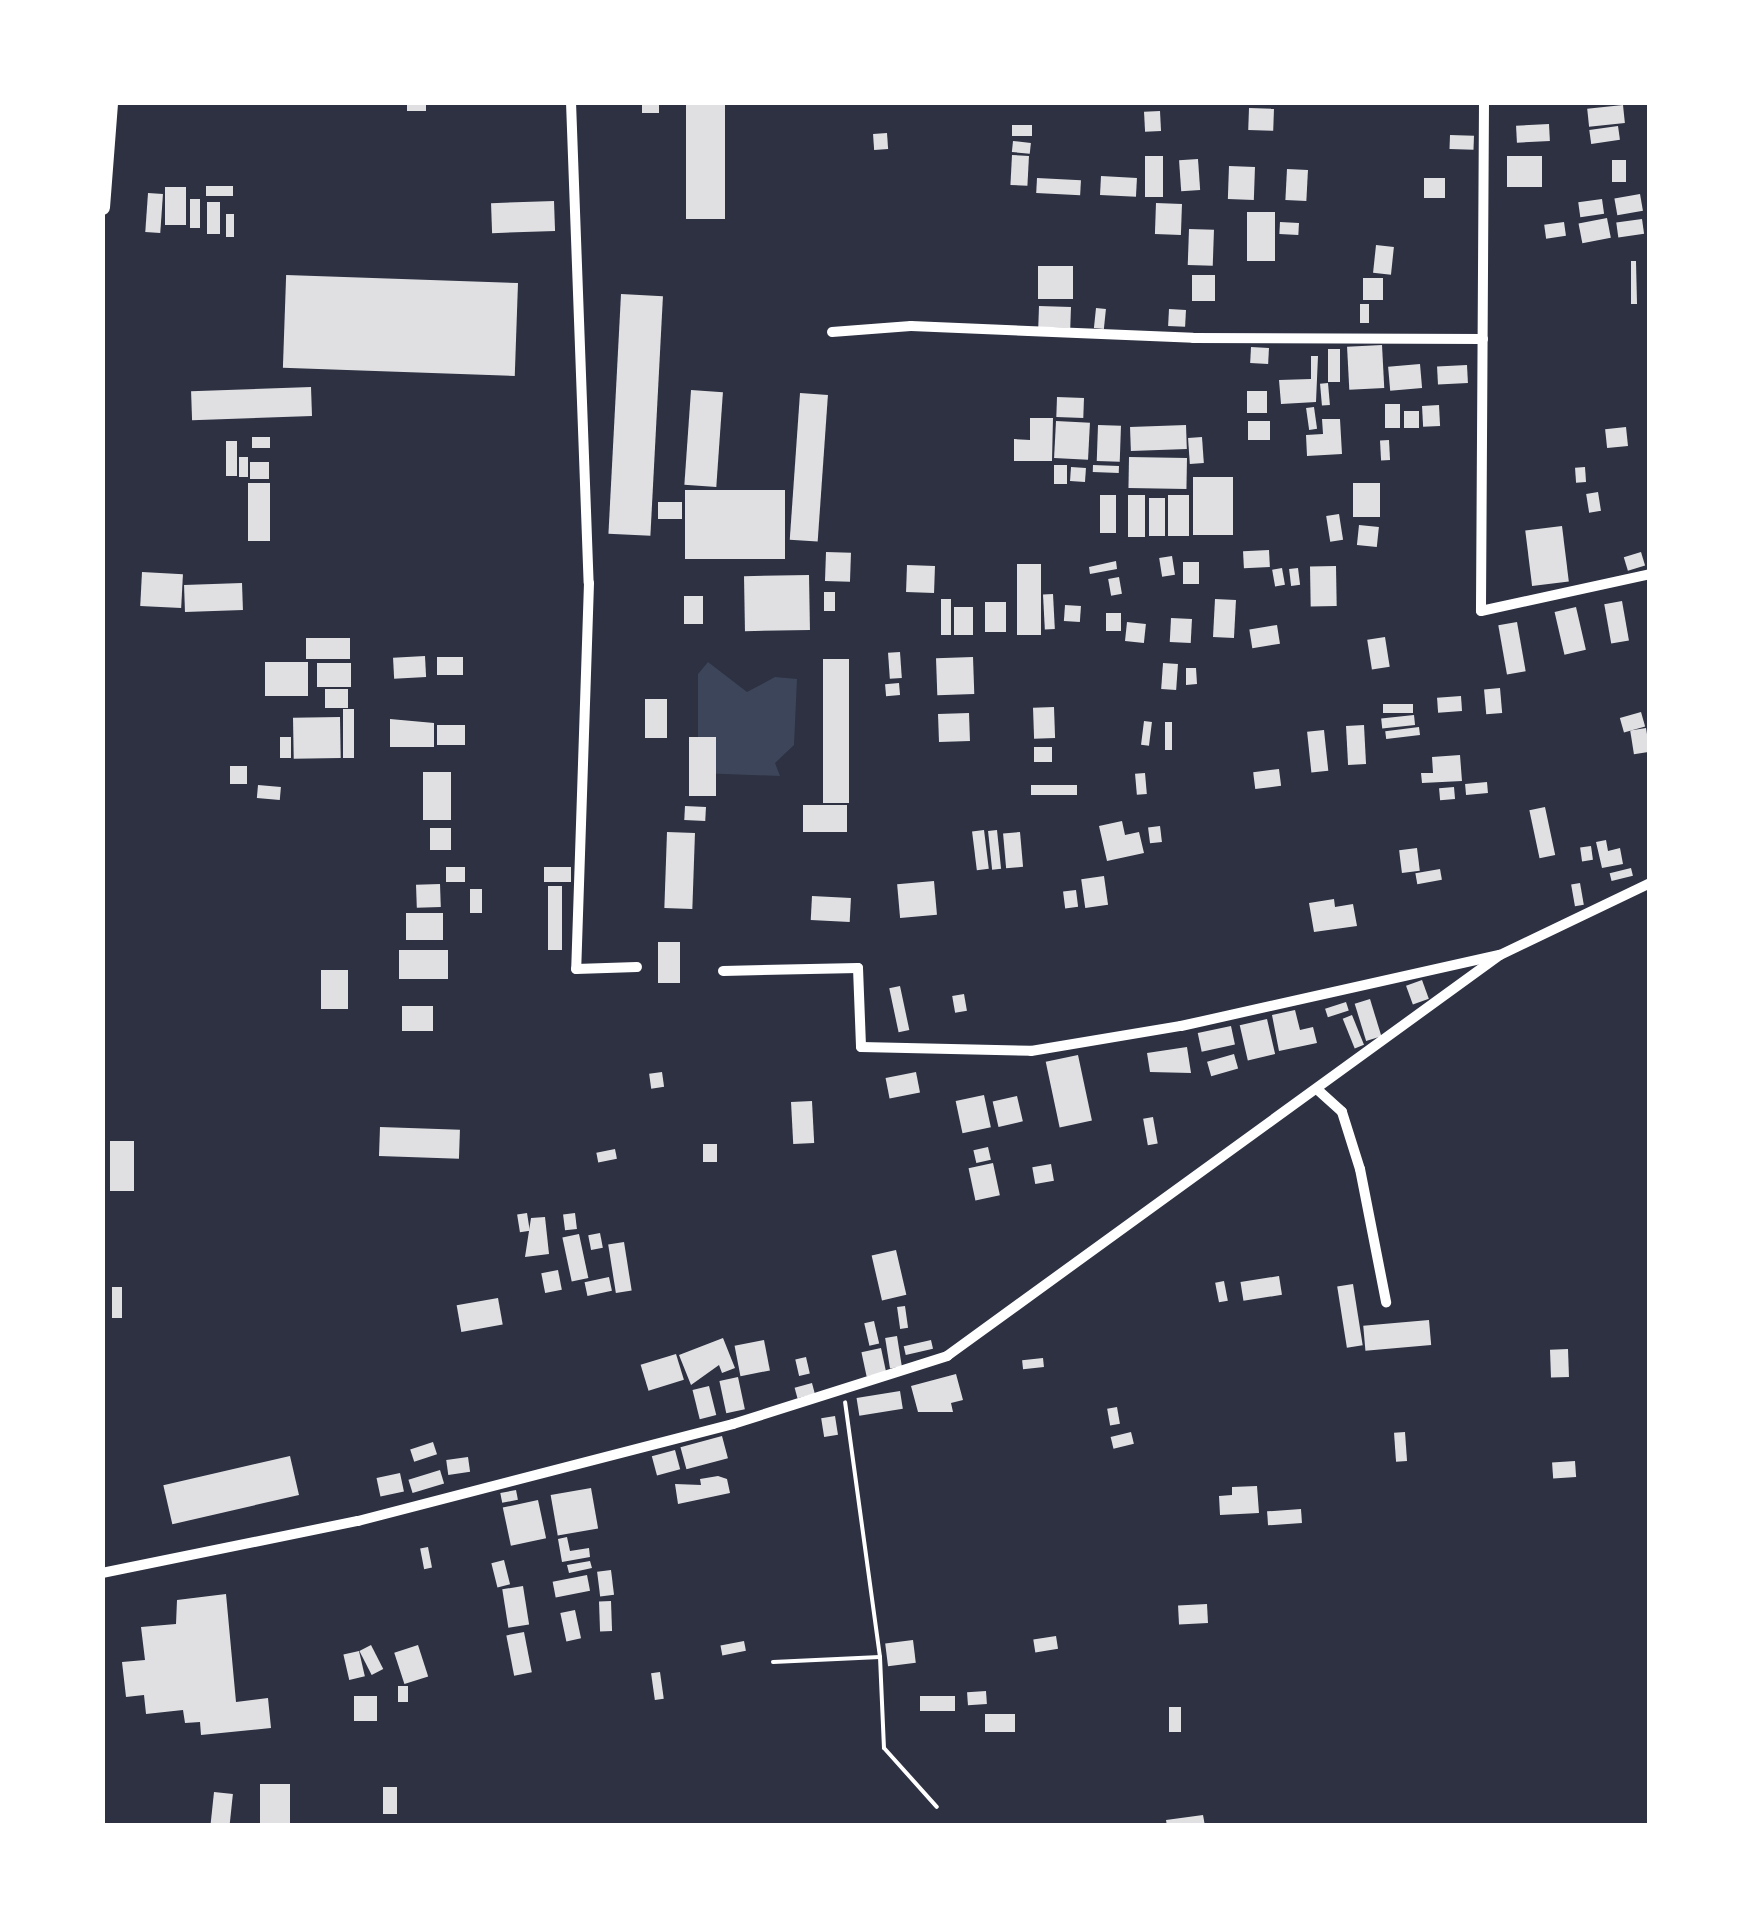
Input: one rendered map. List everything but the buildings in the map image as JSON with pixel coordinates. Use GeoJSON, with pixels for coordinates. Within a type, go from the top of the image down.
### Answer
{"type":"FeatureCollection","features":[{"type":"Feature","properties":{"kind":"highway"},"geometry":{"type":"LineString","coordinates":[[102,207],[110,102]]}},
{"type":"Feature","properties":{"kind":"street"},"geometry":{"type":"LineString","coordinates":[[571,102],[590,583],[576,968],[637,968]]}},
{"type":"Feature","properties":{"kind":"street"},"geometry":{"type":"LineString","coordinates":[[1484,102],[1481,611],[1650,574]]}},
{"type":"Feature","properties":{"kind":"street"},"geometry":{"type":"LineString","coordinates":[[832,332],[911,326],[1193,338],[1482,338]]}},
{"type":"Feature","properties":{"kind":"street"},"geometry":{"type":"LineString","coordinates":[[102,1573],[358,1521],[842,1392],[947,1356],[1319,1091],[1500,955],[1650,883]]}},
{"type":"Feature","properties":{"kind":"street"},"geometry":{"type":"LineString","coordinates":[[723,972],[858,968],[861,1047],[1031,1051],[1181,1026],[1500,955]]}},
{"type":"Feature","properties":{"kind":"street"},"geometry":{"type":"LineString","coordinates":[[1319,1091],[1342,1112],[1356,1155],[1386,1302]]}},
{"type":"Feature","properties":{"kind":"path"},"geometry":{"type":"LineString","coordinates":[[842,1392],[852,1422],[880,1657],[884,1748],[937,1807]]}},
{"type":"Feature","properties":{"kind":"path"},"geometry":{"type":"LineString","coordinates":[[773,1662],[880,1657]]}},
{"type":"Feature","properties":{"kind":"shaded area"},"geometry":{"type":"Polygon","coordinates":[[[708,662],[747,692],[775,677],[797,679],[794,745],[775,763],[780,776],[698,773],[698,674],[708,662]]]}}]}
